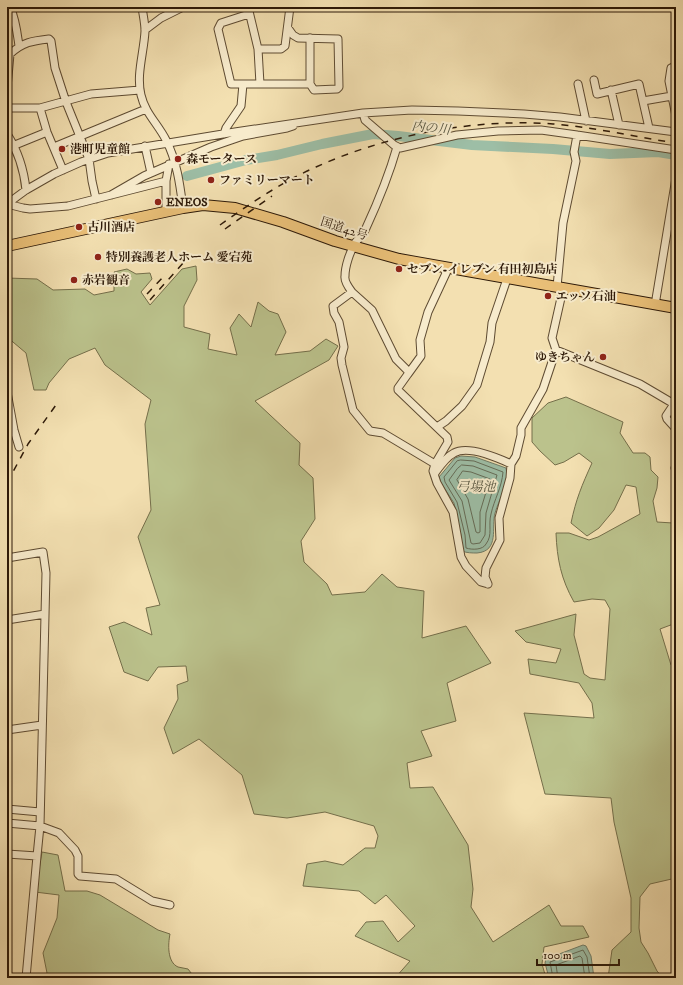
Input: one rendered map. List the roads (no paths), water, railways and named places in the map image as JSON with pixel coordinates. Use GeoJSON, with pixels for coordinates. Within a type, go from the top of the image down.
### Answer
{"type":"FeatureCollection","features":[{"type":"Feature","properties":{"kind":"highway","name":"国道42号"},"geometry":{"type":"LineString","coordinates":[[7,246],[203,205],[235,208],[399,259],[448,269],[676,308]]}},
{"type":"Feature","properties":{"kind":"street"},"geometry":{"type":"LineString","coordinates":[[10,7],[17,26],[19,46]]}},
{"type":"Feature","properties":{"kind":"street"},"geometry":{"type":"LineString","coordinates":[[142,7],[145,30],[140,90],[146,109],[168,143],[184,208]]}},
{"type":"Feature","properties":{"kind":"street"},"geometry":{"type":"LineString","coordinates":[[145,30],[161,18],[184,7]]}},
{"type":"Feature","properties":{"kind":"street"},"geometry":{"type":"LineString","coordinates":[[258,49],[281,49],[284,47],[286,44],[290,7]]}},
{"type":"Feature","properties":{"kind":"street"},"geometry":{"type":"LineString","coordinates":[[260,84],[258,49],[249,11],[221,23],[218,29],[230,84],[243,84],[260,84],[310,84]]}},
{"type":"Feature","properties":{"kind":"street"},"geometry":{"type":"LineString","coordinates":[[288,28],[295,37],[338,39],[339,86],[337,89],[314,90],[310,84],[310,38]]}},
{"type":"Feature","properties":{"kind":"street"},"geometry":{"type":"LineString","coordinates":[[7,88],[8,54],[19,46],[49,39],[51,41],[55,68],[66,102],[89,159],[96,199]]}},
{"type":"Feature","properties":{"kind":"street"},"geometry":{"type":"LineString","coordinates":[[676,66],[671,68],[669,75],[676,116]]}},
{"type":"Feature","properties":{"kind":"street"},"geometry":{"type":"LineString","coordinates":[[594,80],[597,94],[639,84],[649,128]]}},
{"type":"Feature","properties":{"kind":"street"},"geometry":{"type":"LineString","coordinates":[[224,134],[226,128],[241,106],[243,84]]}},
{"type":"Feature","properties":{"kind":"street"},"geometry":{"type":"LineString","coordinates":[[578,84],[586,121]]}},
{"type":"Feature","properties":{"kind":"street"},"geometry":{"type":"LineString","coordinates":[[7,108],[40,108],[91,94],[140,90]]}},
{"type":"Feature","properties":{"kind":"street"},"geometry":{"type":"LineString","coordinates":[[611,90],[619,125]]}},
{"type":"Feature","properties":{"kind":"street"},"geometry":{"type":"LineString","coordinates":[[643,101],[672,96]]}},
{"type":"Feature","properties":{"kind":"street"},"geometry":{"type":"LineString","coordinates":[[40,108],[47,132],[63,170]]}},
{"type":"Feature","properties":{"kind":"street"},"geometry":{"type":"LineString","coordinates":[[54,147],[146,109]]}},
{"type":"Feature","properties":{"kind":"street"},"geometry":{"type":"LineString","coordinates":[[7,204],[26,190],[63,170],[89,159],[108,154],[145,146],[302,121],[362,114],[412,110],[458,110],[553,117],[676,132]]}},
{"type":"Feature","properties":{"kind":"street"},"geometry":{"type":"LineString","coordinates":[[362,114],[366,120],[400,148],[457,135],[498,131],[541,130],[676,150]]}},
{"type":"Feature","properties":{"kind":"street"},"geometry":{"type":"LineString","coordinates":[[111,195],[172,163],[239,137],[288,128],[302,121]]}},
{"type":"Feature","properties":{"kind":"street"},"geometry":{"type":"LineString","coordinates":[[15,145],[47,132]]}},
{"type":"Feature","properties":{"kind":"street"},"geometry":{"type":"LineString","coordinates":[[7,134],[15,145],[24,175],[26,190]]}},
{"type":"Feature","properties":{"kind":"street"},"geometry":{"type":"LineString","coordinates":[[448,269],[428,312],[420,340],[421,356],[398,390],[447,437],[448,442],[435,464],[434,474],[440,489],[453,512],[461,557],[466,566],[481,582],[488,584],[485,577],[486,568],[500,540],[499,518],[510,478],[511,464],[516,456],[521,435],[520,428],[543,389],[556,350],[552,338],[560,288],[563,223],[576,161],[574,152],[577,135]]}},
{"type":"Feature","properties":{"kind":"street"},"geometry":{"type":"LineString","coordinates":[[145,146],[151,173]]}},
{"type":"Feature","properties":{"kind":"street"},"geometry":{"type":"LineString","coordinates":[[397,147],[390,172],[365,230],[354,246],[346,267],[344,278],[352,292],[372,310],[382,334],[396,360],[408,371],[408,374]]}},
{"type":"Feature","properties":{"kind":"street"},"geometry":{"type":"LineString","coordinates":[[166,212],[166,181],[172,163]]}},
{"type":"Feature","properties":{"kind":"street"},"geometry":{"type":"LineString","coordinates":[[655,305],[676,178]]}},
{"type":"Feature","properties":{"kind":"street"},"geometry":{"type":"LineString","coordinates":[[7,204],[23,208],[37,209],[76,204],[166,181]]}},
{"type":"Feature","properties":{"kind":"street"},"geometry":{"type":"LineString","coordinates":[[436,427],[446,422],[462,406],[477,386],[490,342],[492,323],[507,279]]}},
{"type":"Feature","properties":{"kind":"street"},"geometry":{"type":"LineString","coordinates":[[352,292],[333,306],[333,310],[339,322],[344,347],[341,361],[353,410],[370,431],[383,432],[435,464]]}},
{"type":"Feature","properties":{"kind":"street"},"geometry":{"type":"LineString","coordinates":[[556,350],[640,384],[675,402],[666,416],[676,429]]}},
{"type":"Feature","properties":{"kind":"street"},"geometry":{"type":"LineString","coordinates":[[7,392],[10,431],[19,447]]}},
{"type":"Feature","properties":{"kind":"street"},"geometry":{"type":"LineString","coordinates":[[434,474],[452,454],[462,451],[471,451],[491,456],[511,464]]}},
{"type":"Feature","properties":{"kind":"street"},"geometry":{"type":"LineString","coordinates":[[676,466],[676,470]]}},
{"type":"Feature","properties":{"kind":"street"},"geometry":{"type":"LineString","coordinates":[[7,558],[43,552],[46,573],[40,826],[26,978]]}},
{"type":"Feature","properties":{"kind":"street"},"geometry":{"type":"LineString","coordinates":[[7,620],[45,614]]}},
{"type":"Feature","properties":{"kind":"street"},"geometry":{"type":"LineString","coordinates":[[7,730],[42,725]]}},
{"type":"Feature","properties":{"kind":"street"},"geometry":{"type":"LineString","coordinates":[[7,809],[40,812]]}},
{"type":"Feature","properties":{"kind":"street"},"geometry":{"type":"LineString","coordinates":[[7,824],[40,826],[59,834],[75,850],[78,856],[78,874],[80,876],[116,879],[152,901],[170,906]]}},
{"type":"Feature","properties":{"kind":"street"},"geometry":{"type":"LineString","coordinates":[[7,854],[37,856]]}},
{"type":"Feature","properties":{"kind":"water","name":"弓場池"},"geometry":{"type":"Polygon","coordinates":[[[461,456],[475,457],[506,468],[507,473],[504,490],[495,513],[492,543],[489,548],[477,553],[462,551],[461,535],[454,503],[441,483],[439,477],[455,458],[461,456]]]}},
{"type":"Feature","properties":{"kind":"water"},"geometry":{"type":"Polygon","coordinates":[[[583,945],[586,946],[591,956],[594,978],[549,978],[545,963],[546,959],[583,945]]]}},
{"type":"Feature","properties":{"kind":"waterway","name":"内の川"},"geometry":{"type":"LineString","coordinates":[[187,176],[246,160],[277,155],[373,134],[472,145],[553,149],[610,154],[658,152],[676,155]]}},
{"type":"Feature","properties":{"kind":"railway"},"geometry":{"type":"LineString","coordinates":[[220,225],[267,193],[316,167],[372,146],[432,131],[493,124],[553,124],[568,125],[676,143]]}},
{"type":"Feature","properties":{"kind":"railway"},"geometry":{"type":"LineString","coordinates":[[225,229],[272,196]]}},
{"type":"Feature","properties":{"kind":"railway"},"geometry":{"type":"LineString","coordinates":[[150,300],[184,262]]}},
{"type":"Feature","properties":{"kind":"railway"},"geometry":{"type":"LineString","coordinates":[[147,294],[166,274]]}},
{"type":"Feature","properties":{"kind":"railway"},"geometry":{"type":"LineString","coordinates":[[7,483],[28,444],[56,405]]}},
{"type":"Feature","properties":{"kind":"place","name":"港町児童館"},"geometry":{"type":"Point","coordinates":[62,149]}},
{"type":"Feature","properties":{"kind":"place","name":"森モータース"},"geometry":{"type":"Point","coordinates":[178,159]}},
{"type":"Feature","properties":{"kind":"place","name":"ファミリーマート"},"geometry":{"type":"Point","coordinates":[211,180]}},
{"type":"Feature","properties":{"kind":"place","name":"ENEOS"},"geometry":{"type":"Point","coordinates":[158,202]}},
{"type":"Feature","properties":{"kind":"place","name":"古川酒店"},"geometry":{"type":"Point","coordinates":[79,227]}},
{"type":"Feature","properties":{"kind":"place","name":"特別養護老人ホーム 愛宕苑"},"geometry":{"type":"Point","coordinates":[98,257]}},
{"type":"Feature","properties":{"kind":"place","name":"セブン-イレブン 有田初島店"},"geometry":{"type":"Point","coordinates":[399,269]}},
{"type":"Feature","properties":{"kind":"place","name":"赤岩観音"},"geometry":{"type":"Point","coordinates":[74,280]}},
{"type":"Feature","properties":{"kind":"place","name":"エッソ石油"},"geometry":{"type":"Point","coordinates":[548,296]}},
{"type":"Feature","properties":{"kind":"place","name":"ゆきちゃん"},"geometry":{"type":"Point","coordinates":[603,357]}}]}
